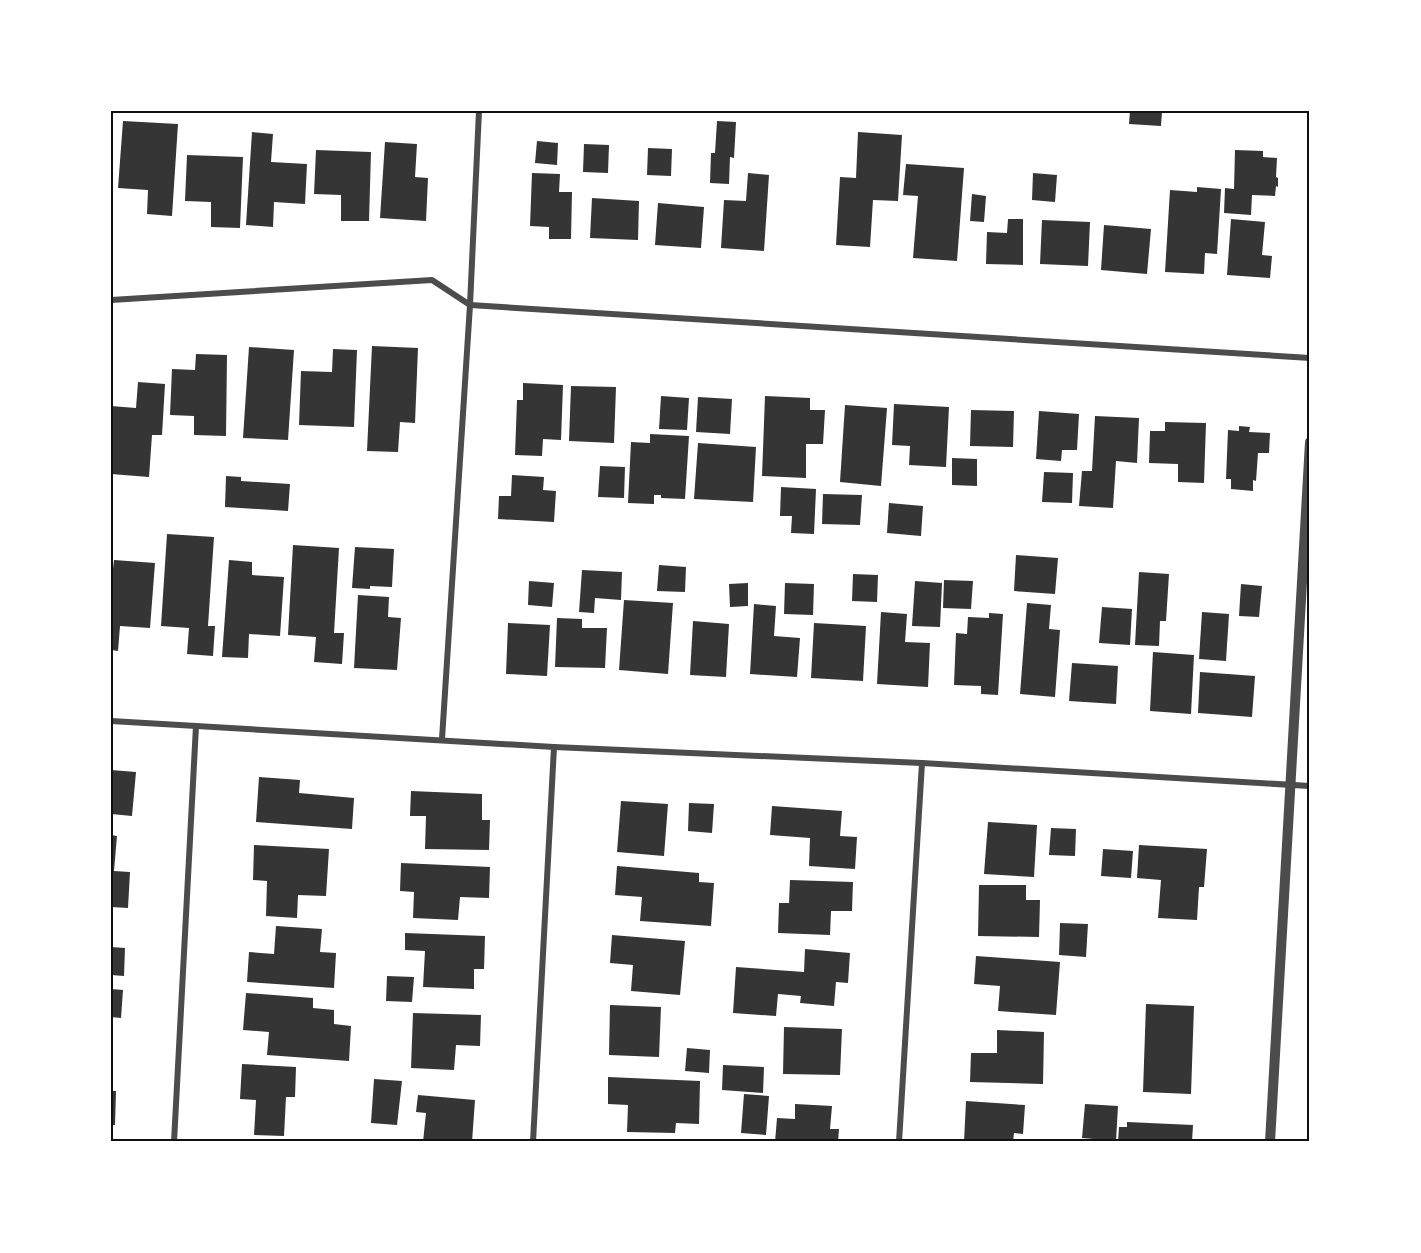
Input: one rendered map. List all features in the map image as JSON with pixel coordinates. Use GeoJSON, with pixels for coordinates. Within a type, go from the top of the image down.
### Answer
{"type":"FeatureCollection","features":[{"type":"Feature","properties":{"kind":"street"},"geometry":{"type":"LineString","coordinates":[[442,739],[480,111]]}},
{"type":"Feature","properties":{"kind":"street"},"geometry":{"type":"LineString","coordinates":[[111,300],[432,280],[470,305],[1310,358]]}},
{"type":"Feature","properties":{"kind":"street"},"geometry":{"type":"LineString","coordinates":[[1270,1142],[1310,442]]}},
{"type":"Feature","properties":{"kind":"street"},"geometry":{"type":"LineString","coordinates":[[111,721],[554,747],[922,763],[1310,786]]}},
{"type":"Feature","properties":{"kind":"street"},"geometry":{"type":"LineString","coordinates":[[174,1142],[196,726]]}},
{"type":"Feature","properties":{"kind":"street"},"geometry":{"type":"LineString","coordinates":[[533,1142],[554,747]]}},
{"type":"Feature","properties":{"kind":"street"},"geometry":{"type":"LineString","coordinates":[[899,1142],[922,763]]}},
{"type":"Feature","properties":{"kind":"building"},"geometry":{"type":"Polygon","coordinates":[[[1130,111],[1162,111],[1161,126],[1129,124],[1130,111]]]}},
{"type":"Feature","properties":{"kind":"building"},"geometry":{"type":"Polygon","coordinates":[[[123,121],[178,124],[172,216],[147,214],[148,190],[118,188],[123,121]]]}},
{"type":"Feature","properties":{"kind":"building"},"geometry":{"type":"Polygon","coordinates":[[[717,121],[736,122],[734,158],[730,157],[729,184],[710,183],[711,153],[715,153],[717,121]]]}},
{"type":"Feature","properties":{"kind":"building"},"geometry":{"type":"Polygon","coordinates":[[[252,132],[273,134],[271,162],[307,164],[305,204],[274,202],[273,227],[246,225],[252,132]]]}},
{"type":"Feature","properties":{"kind":"building"},"geometry":{"type":"Polygon","coordinates":[[[858,132],[902,135],[898,201],[873,200],[870,247],[836,245],[840,177],[856,178],[858,132]]]}},
{"type":"Feature","properties":{"kind":"building"},"geometry":{"type":"Polygon","coordinates":[[[537,141],[558,143],[557,165],[535,163],[537,141]]]}},
{"type":"Feature","properties":{"kind":"building"},"geometry":{"type":"Polygon","coordinates":[[[385,142],[417,144],[415,177],[428,178],[426,221],[380,218],[385,142]]]}},
{"type":"Feature","properties":{"kind":"building"},"geometry":{"type":"Polygon","coordinates":[[[584,144],[609,145],[608,173],[583,172],[584,144]]]}},
{"type":"Feature","properties":{"kind":"building"},"geometry":{"type":"Polygon","coordinates":[[[648,148],[672,149],[671,176],[647,175],[648,148]]]}},
{"type":"Feature","properties":{"kind":"building"},"geometry":{"type":"Polygon","coordinates":[[[316,150],[371,152],[369,221],[341,221],[341,195],[314,194],[316,150]]]}},
{"type":"Feature","properties":{"kind":"building"},"geometry":{"type":"Polygon","coordinates":[[[1235,150],[1263,151],[1263,157],[1277,158],[1278,187],[1276,186],[1275,196],[1252,195],[1251,215],[1224,213],[1225,188],[1234,189],[1235,150]]]}},
{"type":"Feature","properties":{"kind":"building"},"geometry":{"type":"Polygon","coordinates":[[[187,155],[243,157],[240,228],[211,227],[211,202],[185,201],[187,155]]]}},
{"type":"Feature","properties":{"kind":"building"},"geometry":{"type":"Polygon","coordinates":[[[906,164],[964,168],[957,261],[913,258],[918,196],[903,195],[906,164]]]}},
{"type":"Feature","properties":{"kind":"building"},"geometry":{"type":"Polygon","coordinates":[[[532,173],[560,174],[559,192],[572,192],[571,239],[549,239],[549,227],[530,226],[532,173]]]}},
{"type":"Feature","properties":{"kind":"building"},"geometry":{"type":"Polygon","coordinates":[[[748,173],[769,175],[764,251],[721,248],[724,200],[746,201],[748,173]]]}},
{"type":"Feature","properties":{"kind":"building"},"geometry":{"type":"Polygon","coordinates":[[[1033,173],[1057,175],[1055,202],[1032,200],[1033,173]]]}},
{"type":"Feature","properties":{"kind":"building"},"geometry":{"type":"Polygon","coordinates":[[[1197,187],[1221,189],[1217,254],[1205,253],[1204,274],[1165,272],[1170,190],[1197,192],[1197,187]]]}},
{"type":"Feature","properties":{"kind":"building"},"geometry":{"type":"Polygon","coordinates":[[[972,194],[986,196],[984,222],[970,221],[972,194]]]}},
{"type":"Feature","properties":{"kind":"building"},"geometry":{"type":"Polygon","coordinates":[[[592,198],[639,201],[638,240],[590,238],[592,198]]]}},
{"type":"Feature","properties":{"kind":"building"},"geometry":{"type":"Polygon","coordinates":[[[658,203],[704,207],[701,248],[655,245],[658,203]]]}},
{"type":"Feature","properties":{"kind":"building"},"geometry":{"type":"Polygon","coordinates":[[[1008,219],[1023,219],[1023,265],[986,264],[987,232],[1007,233],[1008,219]]]}},
{"type":"Feature","properties":{"kind":"building"},"geometry":{"type":"Polygon","coordinates":[[[1231,219],[1265,222],[1262,255],[1272,256],[1270,278],[1227,275],[1231,219]]]}},
{"type":"Feature","properties":{"kind":"building"},"geometry":{"type":"Polygon","coordinates":[[[1042,220],[1090,222],[1088,266],[1040,264],[1042,220]]]}},
{"type":"Feature","properties":{"kind":"building"},"geometry":{"type":"Polygon","coordinates":[[[1104,225],[1151,229],[1147,274],[1101,270],[1104,225]]]}},
{"type":"Feature","properties":{"kind":"building"},"geometry":{"type":"Polygon","coordinates":[[[372,346],[418,348],[415,423],[400,422],[398,452],[367,451],[372,346]]]}},
{"type":"Feature","properties":{"kind":"building"},"geometry":{"type":"Polygon","coordinates":[[[249,347],[294,350],[288,440],[243,438],[249,347]]]}},
{"type":"Feature","properties":{"kind":"building"},"geometry":{"type":"Polygon","coordinates":[[[333,349],[357,350],[354,427],[299,425],[301,371],[332,372],[333,349]]]}},
{"type":"Feature","properties":{"kind":"building"},"geometry":{"type":"Polygon","coordinates":[[[196,354],[227,355],[226,436],[194,435],[194,416],[170,415],[172,369],[195,370],[196,354]]]}},
{"type":"Feature","properties":{"kind":"building"},"geometry":{"type":"Polygon","coordinates":[[[138,382],[165,384],[162,435],[152,435],[149,477],[111,474],[111,406],[136,408],[138,382]]]}},
{"type":"Feature","properties":{"kind":"building"},"geometry":{"type":"Polygon","coordinates":[[[523,383],[563,385],[561,440],[543,439],[542,456],[515,455],[517,400],[523,400],[523,383]]]}},
{"type":"Feature","properties":{"kind":"building"},"geometry":{"type":"Polygon","coordinates":[[[571,386],[616,387],[614,443],[569,441],[571,386]]]}},
{"type":"Feature","properties":{"kind":"building"},"geometry":{"type":"Polygon","coordinates":[[[661,396],[689,398],[687,430],[659,429],[661,396]]]}},
{"type":"Feature","properties":{"kind":"building"},"geometry":{"type":"Polygon","coordinates":[[[765,396],[810,398],[810,410],[825,410],[823,444],[806,444],[806,478],[762,476],[765,396]]]}},
{"type":"Feature","properties":{"kind":"building"},"geometry":{"type":"Polygon","coordinates":[[[698,397],[732,399],[730,434],[696,432],[698,397]]]}},
{"type":"Feature","properties":{"kind":"building"},"geometry":{"type":"Polygon","coordinates":[[[894,404],[949,407],[946,467],[909,465],[910,446],[892,445],[894,404]]]}},
{"type":"Feature","properties":{"kind":"building"},"geometry":{"type":"Polygon","coordinates":[[[845,405],[887,408],[881,486],[840,482],[845,405]]]}},
{"type":"Feature","properties":{"kind":"building"},"geometry":{"type":"Polygon","coordinates":[[[971,410],[1014,411],[1013,447],[970,446],[971,410]]]}},
{"type":"Feature","properties":{"kind":"building"},"geometry":{"type":"Polygon","coordinates":[[[1039,411],[1079,414],[1077,450],[1062,450],[1061,461],[1036,459],[1039,411]]]}},
{"type":"Feature","properties":{"kind":"building"},"geometry":{"type":"Polygon","coordinates":[[[1095,416],[1139,418],[1137,463],[1116,461],[1113,508],[1079,506],[1082,471],[1092,471],[1095,416]]]}},
{"type":"Feature","properties":{"kind":"building"},"geometry":{"type":"Polygon","coordinates":[[[1165,422],[1206,423],[1204,483],[1178,482],[1178,464],[1149,463],[1150,431],[1165,431],[1165,422]]]}},
{"type":"Feature","properties":{"kind":"building"},"geometry":{"type":"Polygon","coordinates":[[[1239,426],[1250,427],[1249,432],[1270,433],[1269,453],[1258,453],[1253,491],[1231,489],[1231,479],[1226,479],[1228,430],[1239,431],[1239,426]]]}},
{"type":"Feature","properties":{"kind":"building"},"geometry":{"type":"Polygon","coordinates":[[[650,434],[689,436],[685,499],[661,498],[661,495],[654,495],[654,504],[628,503],[631,442],[650,443],[650,434]]]}},
{"type":"Feature","properties":{"kind":"building"},"geometry":{"type":"Polygon","coordinates":[[[698,443],[756,447],[753,502],[694,499],[698,443]]]}},
{"type":"Feature","properties":{"kind":"building"},"geometry":{"type":"Polygon","coordinates":[[[952,458],[977,459],[977,486],[952,485],[952,458]]]}},
{"type":"Feature","properties":{"kind":"building"},"geometry":{"type":"Polygon","coordinates":[[[600,466],[625,467],[624,498],[598,497],[600,466]]]}},
{"type":"Feature","properties":{"kind":"building"},"geometry":{"type":"Polygon","coordinates":[[[1044,472],[1073,473],[1072,503],[1042,502],[1044,472]]]}},
{"type":"Feature","properties":{"kind":"building"},"geometry":{"type":"Polygon","coordinates":[[[512,475],[544,477],[543,490],[556,491],[554,522],[498,519],[499,496],[511,496],[512,475]]]}},
{"type":"Feature","properties":{"kind":"building"},"geometry":{"type":"Polygon","coordinates":[[[226,476],[241,477],[241,481],[290,484],[288,511],[225,507],[226,476]]]}},
{"type":"Feature","properties":{"kind":"building"},"geometry":{"type":"Polygon","coordinates":[[[781,487],[816,489],[814,534],[791,533],[792,516],[780,516],[781,487]]]}},
{"type":"Feature","properties":{"kind":"building"},"geometry":{"type":"Polygon","coordinates":[[[823,494],[862,495],[860,525],[822,524],[823,494]]]}},
{"type":"Feature","properties":{"kind":"building"},"geometry":{"type":"Polygon","coordinates":[[[889,503],[923,506],[921,536],[887,533],[889,503]]]}},
{"type":"Feature","properties":{"kind":"building"},"geometry":{"type":"Polygon","coordinates":[[[167,534],[214,537],[208,626],[215,626],[213,656],[187,654],[189,628],[161,626],[167,534]]]}},
{"type":"Feature","properties":{"kind":"building"},"geometry":{"type":"Polygon","coordinates":[[[293,545],[339,548],[334,633],[344,633],[342,664],[314,662],[316,637],[288,635],[293,545]]]}},
{"type":"Feature","properties":{"kind":"building"},"geometry":{"type":"Polygon","coordinates":[[[355,547],[394,549],[392,587],[352,588],[355,547]]]}},
{"type":"Feature","properties":{"kind":"building"},"geometry":{"type":"Polygon","coordinates":[[[1016,555],[1058,558],[1055,594],[1014,591],[1016,555]]]}},
{"type":"Feature","properties":{"kind":"building"},"geometry":{"type":"Polygon","coordinates":[[[114,560],[155,563],[150,628],[120,626],[118,651],[111,650],[111,587],[114,560]]]}},
{"type":"Feature","properties":{"kind":"building"},"geometry":{"type":"Polygon","coordinates":[[[229,560],[252,562],[252,575],[284,577],[280,636],[249,634],[248,658],[222,657],[229,560]]]}},
{"type":"Feature","properties":{"kind":"building"},"geometry":{"type":"Polygon","coordinates":[[[659,565],[686,567],[685,592],[657,591],[659,565]]]}},
{"type":"Feature","properties":{"kind":"building"},"geometry":{"type":"Polygon","coordinates":[[[582,570],[622,572],[621,600],[595,598],[594,613],[579,612],[582,570]]]}},
{"type":"Feature","properties":{"kind":"building"},"geometry":{"type":"Polygon","coordinates":[[[1139,572],[1169,574],[1166,621],[1160,621],[1159,646],[1135,645],[1139,572]]]}},
{"type":"Feature","properties":{"kind":"building"},"geometry":{"type":"Polygon","coordinates":[[[853,574],[878,575],[877,602],[852,601],[853,574]]]}},
{"type":"Feature","properties":{"kind":"building"},"geometry":{"type":"Polygon","coordinates":[[[944,580],[973,581],[971,609],[943,608],[944,580]]]}},
{"type":"Feature","properties":{"kind":"building"},"geometry":{"type":"Polygon","coordinates":[[[529,581],[554,583],[552,607],[528,605],[529,581]]]}},
{"type":"Feature","properties":{"kind":"building"},"geometry":{"type":"Polygon","coordinates":[[[915,581],[942,583],[940,627],[912,626],[915,581]]]}},
{"type":"Feature","properties":{"kind":"building"},"geometry":{"type":"Polygon","coordinates":[[[748,583],[748,606],[730,607],[729,584],[748,583]]]}},
{"type":"Feature","properties":{"kind":"building"},"geometry":{"type":"Polygon","coordinates":[[[785,583],[814,584],[813,615],[784,614],[785,583]]]}},
{"type":"Feature","properties":{"kind":"building"},"geometry":{"type":"Polygon","coordinates":[[[1241,584],[1262,586],[1259,617],[1239,616],[1241,584]]]}},
{"type":"Feature","properties":{"kind":"building"},"geometry":{"type":"Polygon","coordinates":[[[358,595],[389,597],[388,617],[401,618],[397,670],[354,668],[358,595]]]}},
{"type":"Feature","properties":{"kind":"building"},"geometry":{"type":"Polygon","coordinates":[[[624,600],[673,603],[668,674],[619,670],[624,600]]]}},
{"type":"Feature","properties":{"kind":"building"},"geometry":{"type":"Polygon","coordinates":[[[1027,603],[1051,605],[1049,629],[1060,630],[1055,697],[1020,694],[1027,603]]]}},
{"type":"Feature","properties":{"kind":"building"},"geometry":{"type":"Polygon","coordinates":[[[754,604],[776,606],[774,636],[800,638],[797,677],[750,674],[754,604]]]}},
{"type":"Feature","properties":{"kind":"building"},"geometry":{"type":"Polygon","coordinates":[[[1102,607],[1132,609],[1130,645],[1099,643],[1102,607]]]}},
{"type":"Feature","properties":{"kind":"building"},"geometry":{"type":"Polygon","coordinates":[[[881,612],[907,614],[905,642],[930,643],[928,687],[877,684],[881,612]]]}},
{"type":"Feature","properties":{"kind":"building"},"geometry":{"type":"Polygon","coordinates":[[[1202,612],[1229,614],[1226,661],[1199,659],[1202,612]]]}},
{"type":"Feature","properties":{"kind":"building"},"geometry":{"type":"Polygon","coordinates":[[[989,613],[1003,614],[998,695],[981,694],[981,686],[954,685],[956,633],[967,634],[968,617],[989,618],[989,613]]]}},
{"type":"Feature","properties":{"kind":"building"},"geometry":{"type":"Polygon","coordinates":[[[557,618],[582,619],[582,628],[607,628],[605,668],[555,667],[557,618]]]}},
{"type":"Feature","properties":{"kind":"building"},"geometry":{"type":"Polygon","coordinates":[[[693,621],[729,624],[726,677],[690,675],[693,621]]]}},
{"type":"Feature","properties":{"kind":"building"},"geometry":{"type":"Polygon","coordinates":[[[508,623],[550,625],[547,676],[506,674],[508,623]]]}},
{"type":"Feature","properties":{"kind":"building"},"geometry":{"type":"Polygon","coordinates":[[[814,623],[866,626],[863,681],[811,678],[814,623]]]}},
{"type":"Feature","properties":{"kind":"building"},"geometry":{"type":"Polygon","coordinates":[[[1153,652],[1194,655],[1191,714],[1150,711],[1153,652]]]}},
{"type":"Feature","properties":{"kind":"building"},"geometry":{"type":"Polygon","coordinates":[[[1072,663],[1118,666],[1116,704],[1069,701],[1072,663]]]}},
{"type":"Feature","properties":{"kind":"building"},"geometry":{"type":"Polygon","coordinates":[[[1200,672],[1255,676],[1252,717],[1198,713],[1200,672]]]}},
{"type":"Feature","properties":{"kind":"building"},"geometry":{"type":"Polygon","coordinates":[[[111,770],[136,772],[132,816],[111,814],[111,770]]]}},
{"type":"Feature","properties":{"kind":"building"},"geometry":{"type":"Polygon","coordinates":[[[259,777],[300,780],[299,793],[354,798],[352,829],[256,822],[259,777]]]}},
{"type":"Feature","properties":{"kind":"building"},"geometry":{"type":"Polygon","coordinates":[[[411,791],[482,794],[482,820],[490,820],[489,850],[425,849],[426,816],[410,816],[411,791]]]}},
{"type":"Feature","properties":{"kind":"building"},"geometry":{"type":"Polygon","coordinates":[[[621,801],[668,804],[664,856],[617,852],[621,801]]]}},
{"type":"Feature","properties":{"kind":"building"},"geometry":{"type":"Polygon","coordinates":[[[689,803],[714,804],[712,833],[688,831],[689,803]]]}},
{"type":"Feature","properties":{"kind":"building"},"geometry":{"type":"Polygon","coordinates":[[[772,806],[842,811],[840,836],[857,837],[855,869],[809,866],[810,838],[770,835],[772,806]]]}},
{"type":"Feature","properties":{"kind":"building"},"geometry":{"type":"Polygon","coordinates":[[[988,822],[1037,825],[1034,877],[984,874],[988,822]]]}},
{"type":"Feature","properties":{"kind":"building"},"geometry":{"type":"Polygon","coordinates":[[[1051,828],[1076,829],[1075,856],[1049,855],[1051,828]]]}},
{"type":"Feature","properties":{"kind":"building"},"geometry":{"type":"Polygon","coordinates":[[[111,835],[117,836],[114,871],[130,872],[128,908],[111,907],[111,835]]]}},
{"type":"Feature","properties":{"kind":"building"},"geometry":{"type":"Polygon","coordinates":[[[254,845],[329,849],[326,896],[298,895],[297,918],[266,916],[267,881],[253,880],[254,845]]]}},
{"type":"Feature","properties":{"kind":"building"},"geometry":{"type":"Polygon","coordinates":[[[1139,845],[1207,849],[1204,887],[1199,887],[1197,920],[1158,918],[1161,880],[1137,878],[1139,845]]]}},
{"type":"Feature","properties":{"kind":"building"},"geometry":{"type":"Polygon","coordinates":[[[1103,849],[1133,851],[1131,878],[1101,876],[1103,849]]]}},
{"type":"Feature","properties":{"kind":"building"},"geometry":{"type":"Polygon","coordinates":[[[401,863],[490,867],[489,898],[460,897],[458,920],[413,918],[414,892],[400,891],[401,863]]]}},
{"type":"Feature","properties":{"kind":"building"},"geometry":{"type":"Polygon","coordinates":[[[617,866],[699,873],[699,882],[714,883],[711,926],[640,921],[642,897],[615,895],[617,866]]]}},
{"type":"Feature","properties":{"kind":"building"},"geometry":{"type":"Polygon","coordinates":[[[790,880],[853,882],[852,911],[831,911],[830,935],[778,933],[779,903],[789,903],[790,880]]]}},
{"type":"Feature","properties":{"kind":"building"},"geometry":{"type":"Polygon","coordinates":[[[979,885],[1026,885],[1026,900],[1040,900],[1039,937],[978,936],[979,885]]]}},
{"type":"Feature","properties":{"kind":"building"},"geometry":{"type":"Polygon","coordinates":[[[1060,923],[1088,924],[1086,957],[1059,955],[1060,923]]]}},
{"type":"Feature","properties":{"kind":"building"},"geometry":{"type":"Polygon","coordinates":[[[276,926],[322,929],[320,952],[336,953],[334,988],[247,982],[249,952],[274,954],[276,926]]]}},
{"type":"Feature","properties":{"kind":"building"},"geometry":{"type":"Polygon","coordinates":[[[405,933],[485,936],[484,969],[474,969],[474,989],[423,987],[425,951],[405,950],[405,933]]]}},
{"type":"Feature","properties":{"kind":"building"},"geometry":{"type":"Polygon","coordinates":[[[612,935],[685,941],[680,995],[631,991],[633,965],[610,963],[612,935]]]}},
{"type":"Feature","properties":{"kind":"building"},"geometry":{"type":"Polygon","coordinates":[[[111,947],[125,948],[124,976],[111,975],[111,947]]]}},
{"type":"Feature","properties":{"kind":"building"},"geometry":{"type":"Polygon","coordinates":[[[805,949],[850,953],[848,983],[836,982],[834,1006],[800,1003],[801,996],[778,994],[776,1016],[733,1013],[736,967],[804,972],[805,949]]]}},
{"type":"Feature","properties":{"kind":"building"},"geometry":{"type":"Polygon","coordinates":[[[976,956],[1060,962],[1056,1015],[998,1011],[1000,986],[974,984],[976,956]]]}},
{"type":"Feature","properties":{"kind":"building"},"geometry":{"type":"Polygon","coordinates":[[[387,976],[414,977],[412,1002],[386,1001],[387,976]]]}},
{"type":"Feature","properties":{"kind":"building"},"geometry":{"type":"Polygon","coordinates":[[[111,989],[123,990],[121,1018],[111,1017],[111,989]]]}},
{"type":"Feature","properties":{"kind":"building"},"geometry":{"type":"Polygon","coordinates":[[[246,993],[313,998],[313,1008],[334,1010],[334,1024],[351,1026],[349,1061],[267,1055],[269,1032],[243,1030],[246,993]]]}},
{"type":"Feature","properties":{"kind":"building"},"geometry":{"type":"Polygon","coordinates":[[[1146,1004],[1194,1006],[1191,1094],[1143,1092],[1146,1004]]]}},
{"type":"Feature","properties":{"kind":"building"},"geometry":{"type":"Polygon","coordinates":[[[610,1005],[661,1007],[659,1057],[609,1055],[610,1005]]]}},
{"type":"Feature","properties":{"kind":"building"},"geometry":{"type":"Polygon","coordinates":[[[413,1013],[481,1015],[480,1046],[456,1045],[454,1070],[411,1068],[413,1013]]]}},
{"type":"Feature","properties":{"kind":"building"},"geometry":{"type":"Polygon","coordinates":[[[784,1027],[842,1029],[840,1075],[783,1074],[784,1027]]]}},
{"type":"Feature","properties":{"kind":"building"},"geometry":{"type":"Polygon","coordinates":[[[997,1030],[1044,1032],[1043,1084],[970,1082],[971,1053],[997,1053],[997,1030]]]}},
{"type":"Feature","properties":{"kind":"building"},"geometry":{"type":"Polygon","coordinates":[[[687,1048],[710,1050],[709,1073],[685,1071],[687,1048]]]}},
{"type":"Feature","properties":{"kind":"building"},"geometry":{"type":"Polygon","coordinates":[[[242,1064],[296,1067],[295,1097],[286,1097],[284,1136],[254,1135],[256,1100],[240,1099],[242,1064]]]}},
{"type":"Feature","properties":{"kind":"building"},"geometry":{"type":"Polygon","coordinates":[[[723,1065],[764,1067],[763,1093],[722,1090],[723,1065]]]}},
{"type":"Feature","properties":{"kind":"building"},"geometry":{"type":"Polygon","coordinates":[[[608,1077],[700,1081],[699,1124],[676,1123],[675,1133],[627,1132],[628,1105],[608,1104],[608,1077]]]}},
{"type":"Feature","properties":{"kind":"building"},"geometry":{"type":"Polygon","coordinates":[[[374,1079],[402,1081],[397,1125],[371,1123],[374,1079]]]}},
{"type":"Feature","properties":{"kind":"building"},"geometry":{"type":"Polygon","coordinates":[[[111,1091],[116,1091],[115,1125],[111,1125],[111,1091]]]}},
{"type":"Feature","properties":{"kind":"building"},"geometry":{"type":"Polygon","coordinates":[[[744,1094],[769,1096],[766,1135],[741,1133],[744,1094]]]}},
{"type":"Feature","properties":{"kind":"building"},"geometry":{"type":"Polygon","coordinates":[[[418,1095],[475,1100],[472,1142],[423,1142],[426,1113],[416,1112],[418,1095]]]}},
{"type":"Feature","properties":{"kind":"building"},"geometry":{"type":"Polygon","coordinates":[[[966,1101],[1025,1105],[1023,1134],[1014,1133],[1013,1142],[964,1142],[966,1101]]]}},
{"type":"Feature","properties":{"kind":"building"},"geometry":{"type":"Polygon","coordinates":[[[795,1104],[832,1106],[830,1129],[839,1129],[838,1142],[775,1142],[777,1118],[795,1119],[795,1104]]]}},
{"type":"Feature","properties":{"kind":"building"},"geometry":{"type":"Polygon","coordinates":[[[1085,1104],[1118,1106],[1116,1141],[1082,1138],[1085,1104]]]}},
{"type":"Feature","properties":{"kind":"building"},"geometry":{"type":"Polygon","coordinates":[[[1127,1122],[1193,1125],[1192,1142],[1118,1142],[1119,1127],[1127,1127],[1127,1122]]]}}]}
